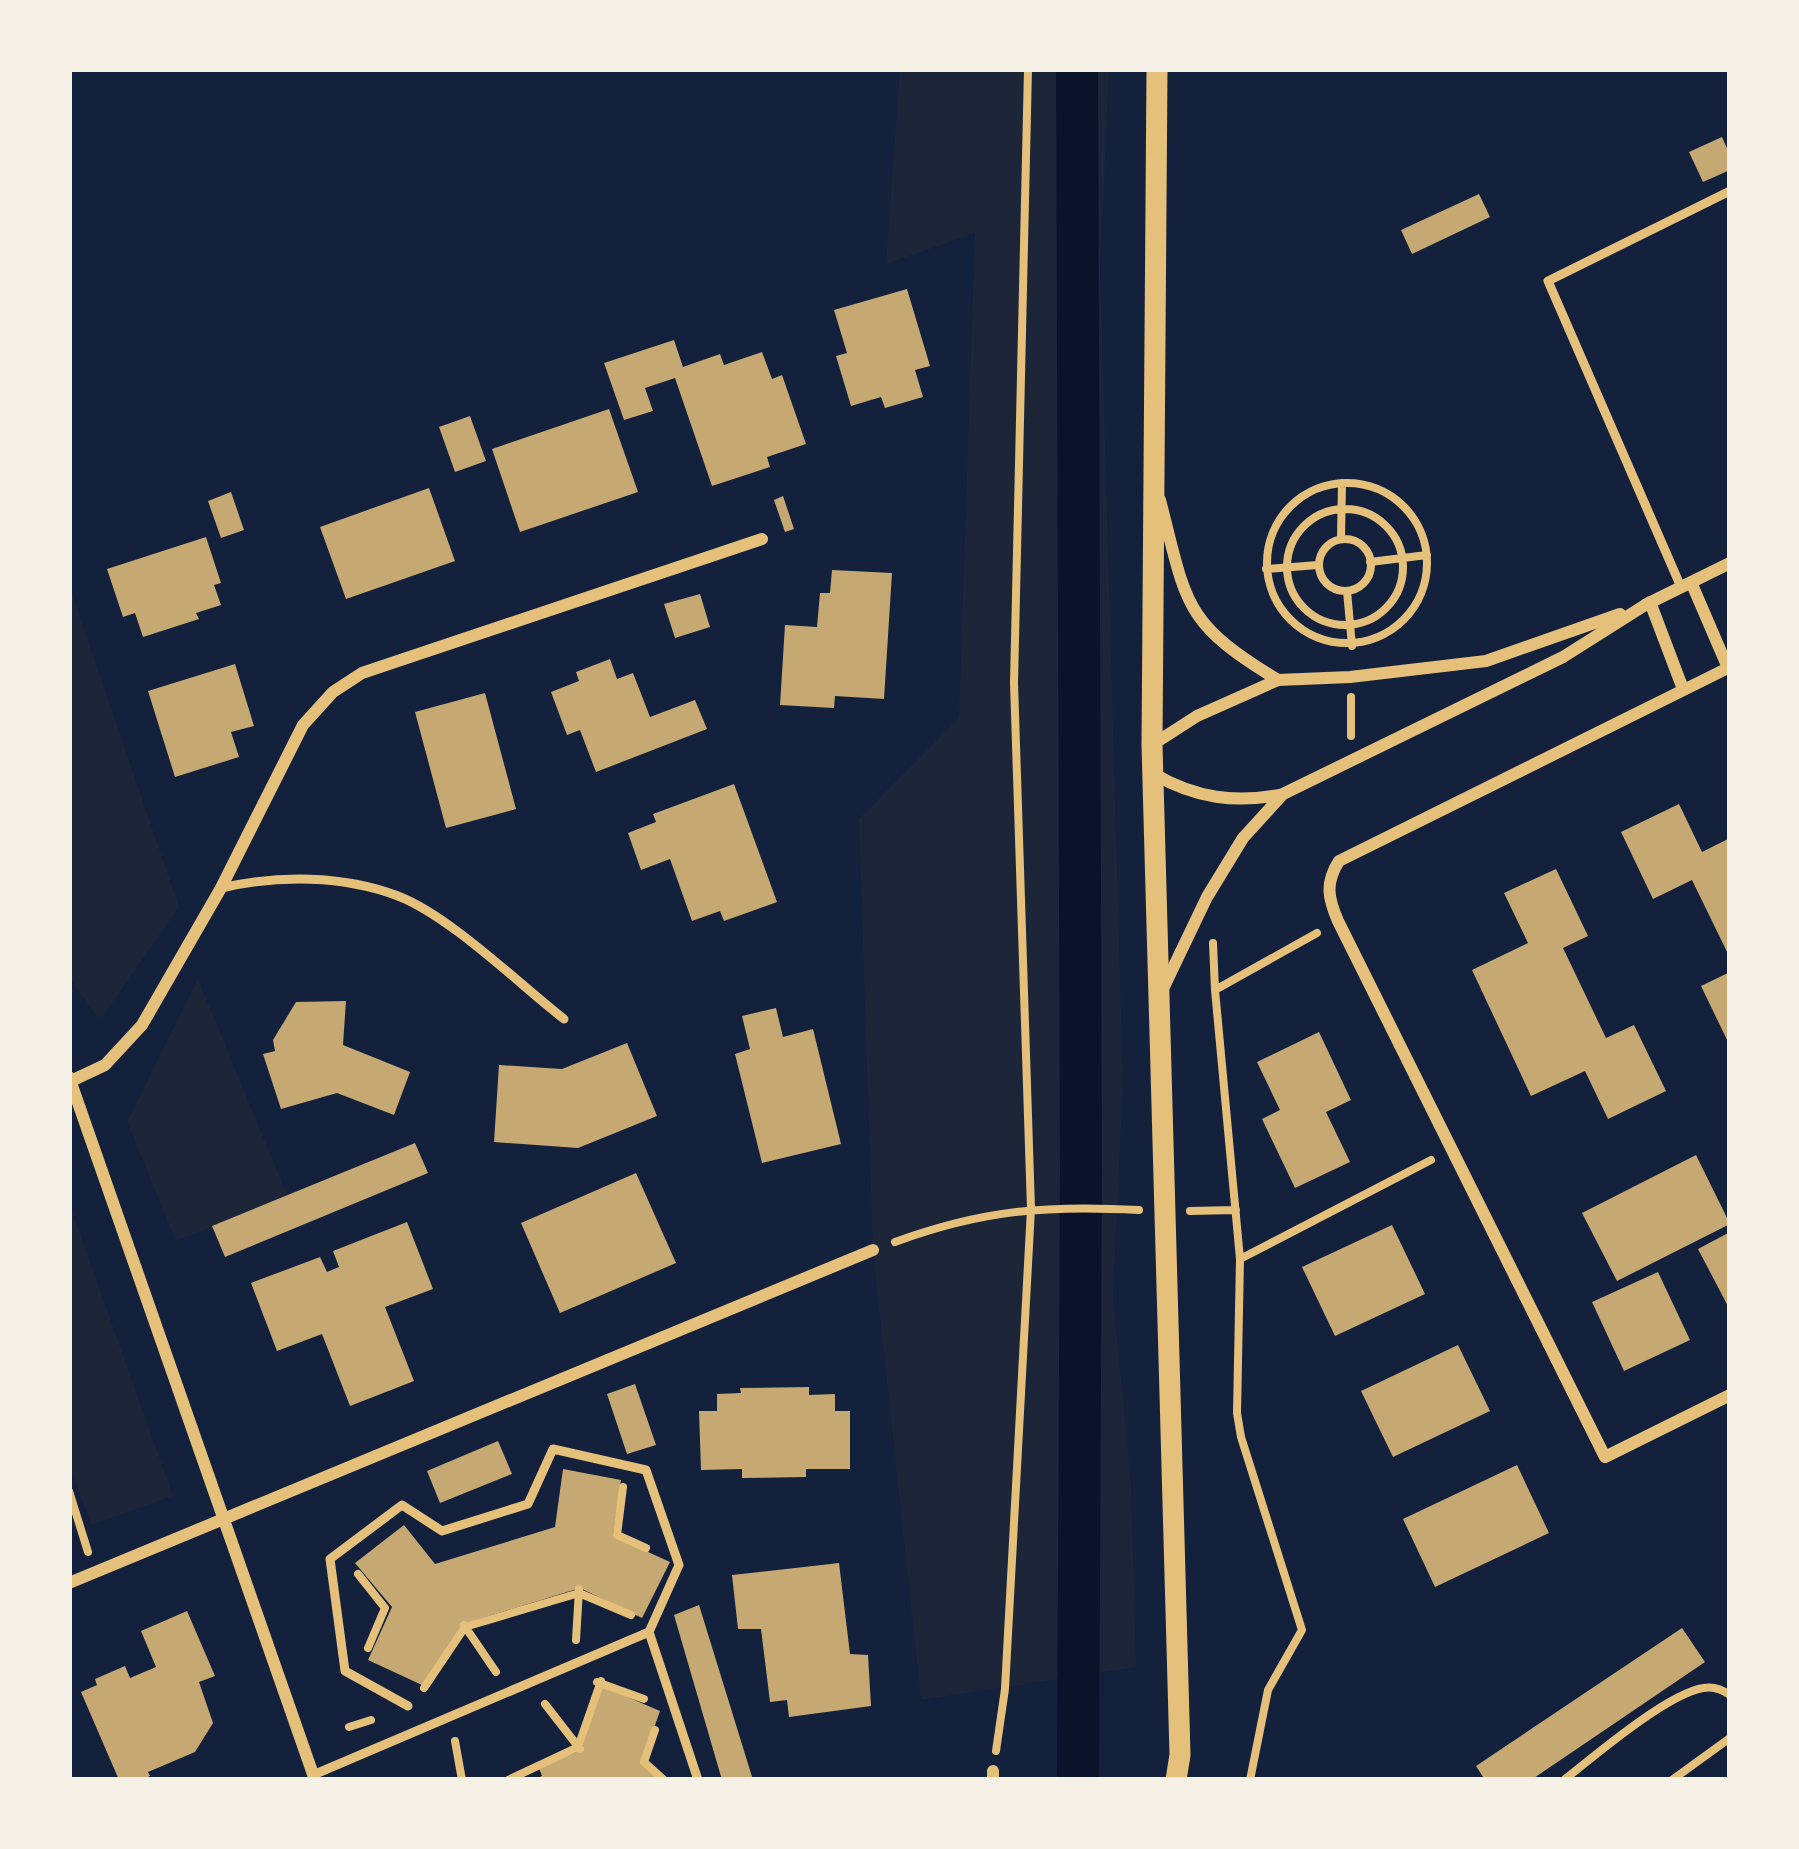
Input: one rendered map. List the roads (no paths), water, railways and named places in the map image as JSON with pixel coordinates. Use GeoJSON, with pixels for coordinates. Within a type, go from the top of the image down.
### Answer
{"type":"FeatureCollection","features":[{"type":"Feature","properties":{"kind":"street"},"geometry":{"type":"LineString","coordinates":[[1157,69],[1152,745],[1180,1755],[1176,1780]]}},
{"type":"Feature","properties":{"kind":"street"},"geometry":{"type":"LineString","coordinates":[[1154,475],[1185,595],[1199,621],[1226,649],[1278,680]]}},
{"type":"Feature","properties":{"kind":"street"},"geometry":{"type":"LineString","coordinates":[[314,1777],[70,1079],[104,1065],[142,1025],[221,888],[303,725],[333,692],[362,673],[762,539]]}},
{"type":"Feature","properties":{"kind":"street"},"geometry":{"type":"LineString","coordinates":[[1152,745],[1197,716],[1278,680],[1486,661],[1556,640],[1730,563]]}},
{"type":"Feature","properties":{"kind":"street"},"geometry":{"type":"LineString","coordinates":[[1686,585],[1729,667],[1339,861],[1330,874],[1328,891],[1338,921],[1605,1457],[1730,1395]]}},
{"type":"Feature","properties":{"kind":"street"},"geometry":{"type":"LineString","coordinates":[[1650,602],[1683,688]]}},
{"type":"Feature","properties":{"kind":"street"},"geometry":{"type":"LineString","coordinates":[[1154,774],[1213,798],[1260,799],[1283,794],[1562,657],[1650,602]]}},
{"type":"Feature","properties":{"kind":"street"},"geometry":{"type":"LineString","coordinates":[[1156,1002],[1207,897],[1243,838],[1283,794]]}},
{"type":"Feature","properties":{"kind":"street"},"geometry":{"type":"LineString","coordinates":[[69,1583],[873,1250]]}},
{"type":"Feature","properties":{"kind":"lane"},"geometry":{"type":"LineString","coordinates":[[1686,585],[1548,281],[1730,191]]}},
{"type":"Feature","properties":{"kind":"lane"},"geometry":{"type":"LineString","coordinates":[[221,888],[293,878],[348,884],[400,897],[450,929],[564,1019]]}},
{"type":"Feature","properties":{"kind":"lane"},"geometry":{"type":"LineString","coordinates":[[408,1706],[345,1671],[331,1559],[402,1505],[442,1531],[528,1504],[553,1449],[646,1470],[679,1565],[649,1632],[698,1780]]}},
{"type":"Feature","properties":{"kind":"lane"},"geometry":{"type":"LineString","coordinates":[[314,1777],[649,1632]]}},
{"type":"Feature","properties":{"kind":"waterway"},"geometry":{"type":"LineString","coordinates":[[1077,69],[1078,1780]]}}]}
